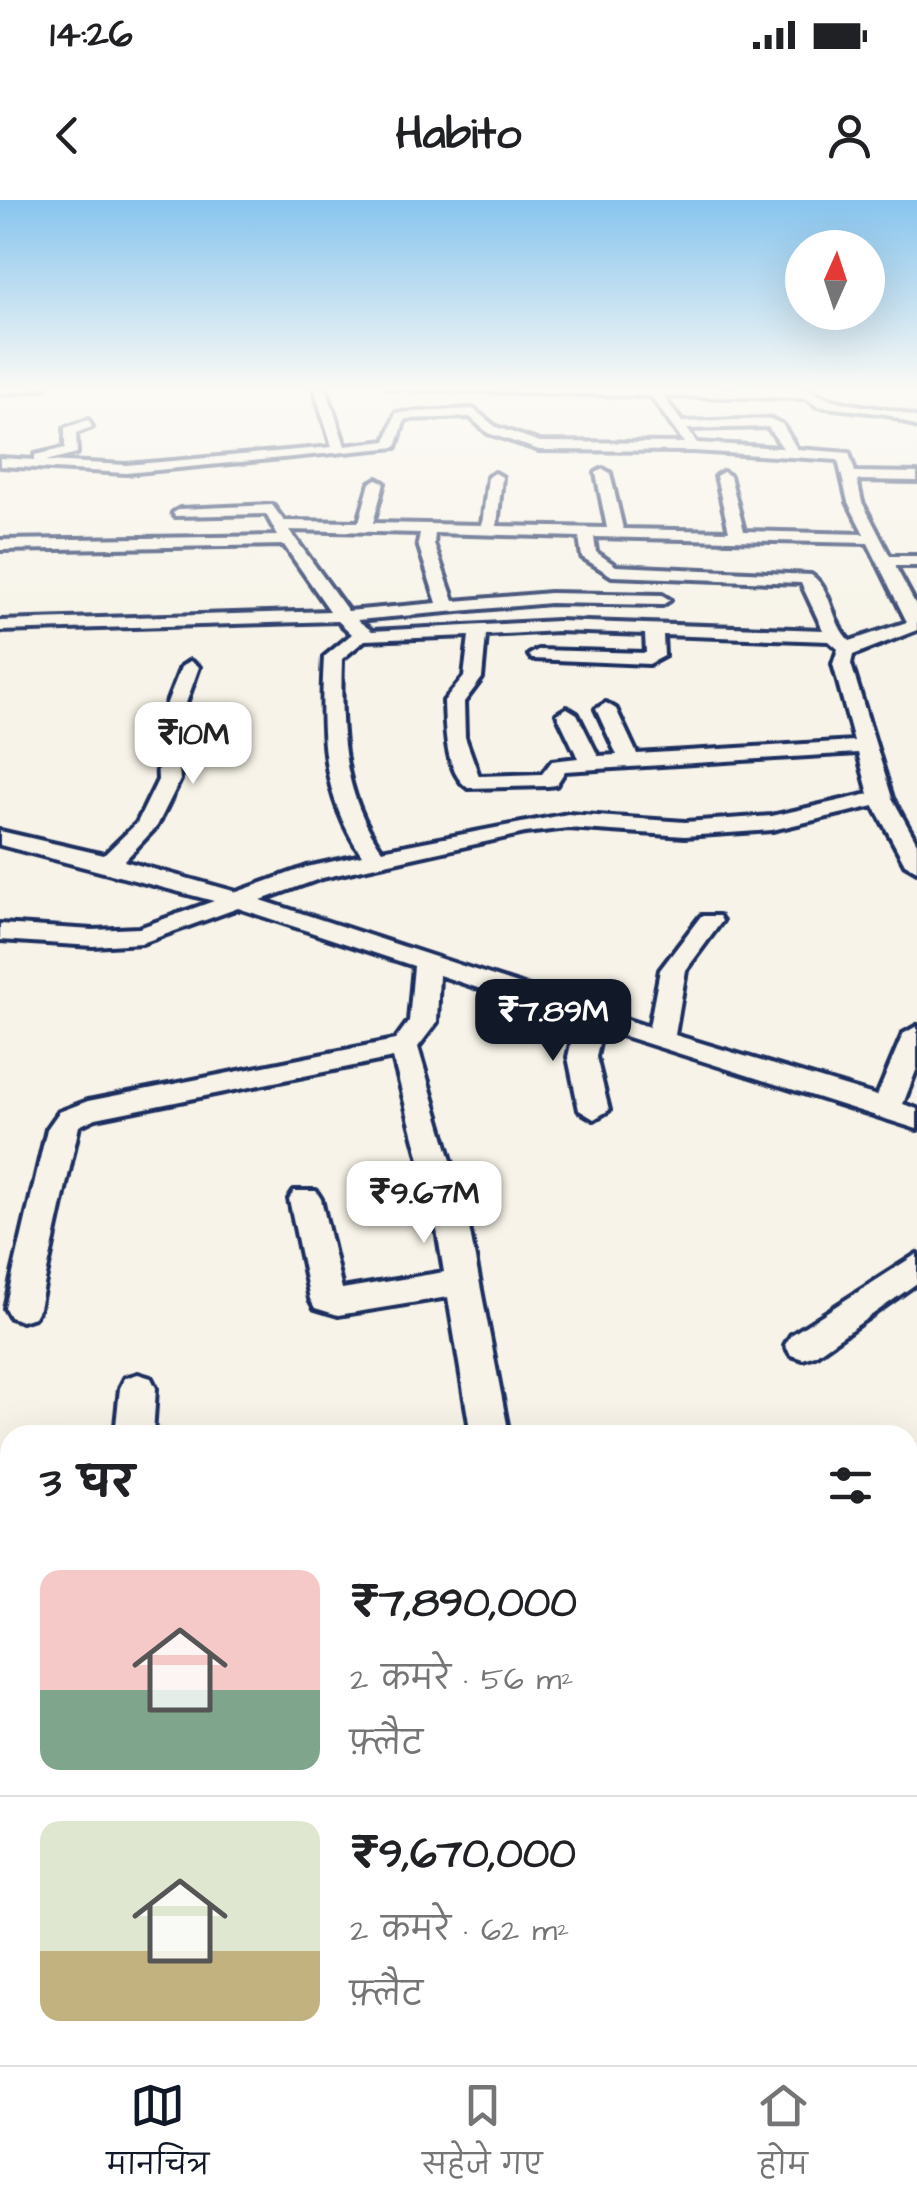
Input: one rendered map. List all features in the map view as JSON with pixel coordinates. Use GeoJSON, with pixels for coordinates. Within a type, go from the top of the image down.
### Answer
{"type":"FeatureCollection","features":[{"type":"Feature","properties":{"kind":"street"},"geometry":{"type":"LineString","coordinates":[[603,475],[616,532]]}},
{"type":"Feature","properties":{"kind":"street"},"geometry":{"type":"LineString","coordinates":[[723,476],[738,536]]}},
{"type":"Feature","properties":{"kind":"street"},"geometry":{"type":"LineString","coordinates":[[374,856],[346,816],[332,734],[333,657],[362,634],[556,626],[842,643],[917,625],[872,540],[848,476],[917,477]]}},
{"type":"Feature","properties":{"kind":"street"},"geometry":{"type":"LineString","coordinates":[[489,529],[495,477]]}},
{"type":"Feature","properties":{"kind":"street"},"geometry":{"type":"LineString","coordinates":[[365,526],[376,483]]}},
{"type":"Feature","properties":{"kind":"street"},"geometry":{"type":"LineString","coordinates":[[180,513],[272,509],[283,532],[344,616],[362,634]]}},
{"type":"Feature","properties":{"kind":"street"},"geometry":{"type":"LineString","coordinates":[[0,546],[365,526],[872,540]]}},
{"type":"Feature","properties":{"kind":"street"},"geometry":{"type":"LineString","coordinates":[[428,528],[426,544],[447,607]]}},
{"type":"Feature","properties":{"kind":"street"},"geometry":{"type":"LineString","coordinates":[[586,532],[588,554],[612,570],[806,578],[813,583],[842,643],[844,682],[881,798],[917,864]]}},
{"type":"Feature","properties":{"kind":"street"},"geometry":{"type":"LineString","coordinates":[[882,560],[917,561]]}},
{"type":"Feature","properties":{"kind":"street"},"geometry":{"type":"LineString","coordinates":[[0,626],[344,616],[550,598],[662,600]]}},
{"type":"Feature","properties":{"kind":"street"},"geometry":{"type":"LineString","coordinates":[[538,655],[649,659],[654,656],[654,629]]}},
{"type":"Feature","properties":{"kind":"street"},"geometry":{"type":"LineString","coordinates":[[478,630],[473,678],[454,700],[455,736],[470,780],[488,785],[548,780],[559,765],[866,746]]}},
{"type":"Feature","properties":{"kind":"street"},"geometry":{"type":"LineString","coordinates":[[111,860],[146,826],[164,790],[168,780],[166,731],[190,667]]}},
{"type":"Feature","properties":{"kind":"street"},"geometry":{"type":"LineString","coordinates":[[606,709],[630,760]]}},
{"type":"Feature","properties":{"kind":"street"},"geometry":{"type":"LineString","coordinates":[[568,714],[591,763]]}},
{"type":"Feature","properties":{"kind":"street"},"geometry":{"type":"LineString","coordinates":[[0,932],[117,939],[247,900],[315,872],[374,856],[547,822],[685,829],[772,823],[881,798]]}},
{"type":"Feature","properties":{"kind":"street"},"geometry":{"type":"LineString","coordinates":[[0,838],[111,860],[247,900],[592,1016],[917,1119]]}},
{"type":"Feature","properties":{"kind":"street"},"geometry":{"type":"LineString","coordinates":[[661,1038],[673,970],[710,921]]}},
{"type":"Feature","properties":{"kind":"street"},"geometry":{"type":"LineString","coordinates":[[22,1308],[62,1129],[68,1119],[88,1110],[404,1047],[422,1022],[427,961]]}},
{"type":"Feature","properties":{"kind":"street"},"geometry":{"type":"LineString","coordinates":[[592,1016],[582,1057],[594,1110]]}},
{"type":"Feature","properties":{"kind":"street"},"geometry":{"type":"LineString","coordinates":[[886,1109],[917,1034]]}},
{"type":"Feature","properties":{"kind":"street"},"geometry":{"type":"LineString","coordinates":[[404,1047],[450,1212],[488,1425]]}},
{"type":"Feature","properties":{"kind":"street"},"geometry":{"type":"LineString","coordinates":[[305,1198],[326,1299],[338,1302],[462,1282]]}},
{"type":"Feature","properties":{"kind":"street"},"geometry":{"type":"LineString","coordinates":[[802,1344],[917,1266]]}},
{"type":"Feature","properties":{"kind":"street"},"geometry":{"type":"LineString","coordinates":[[135,1425],[138,1388]]}}]}
